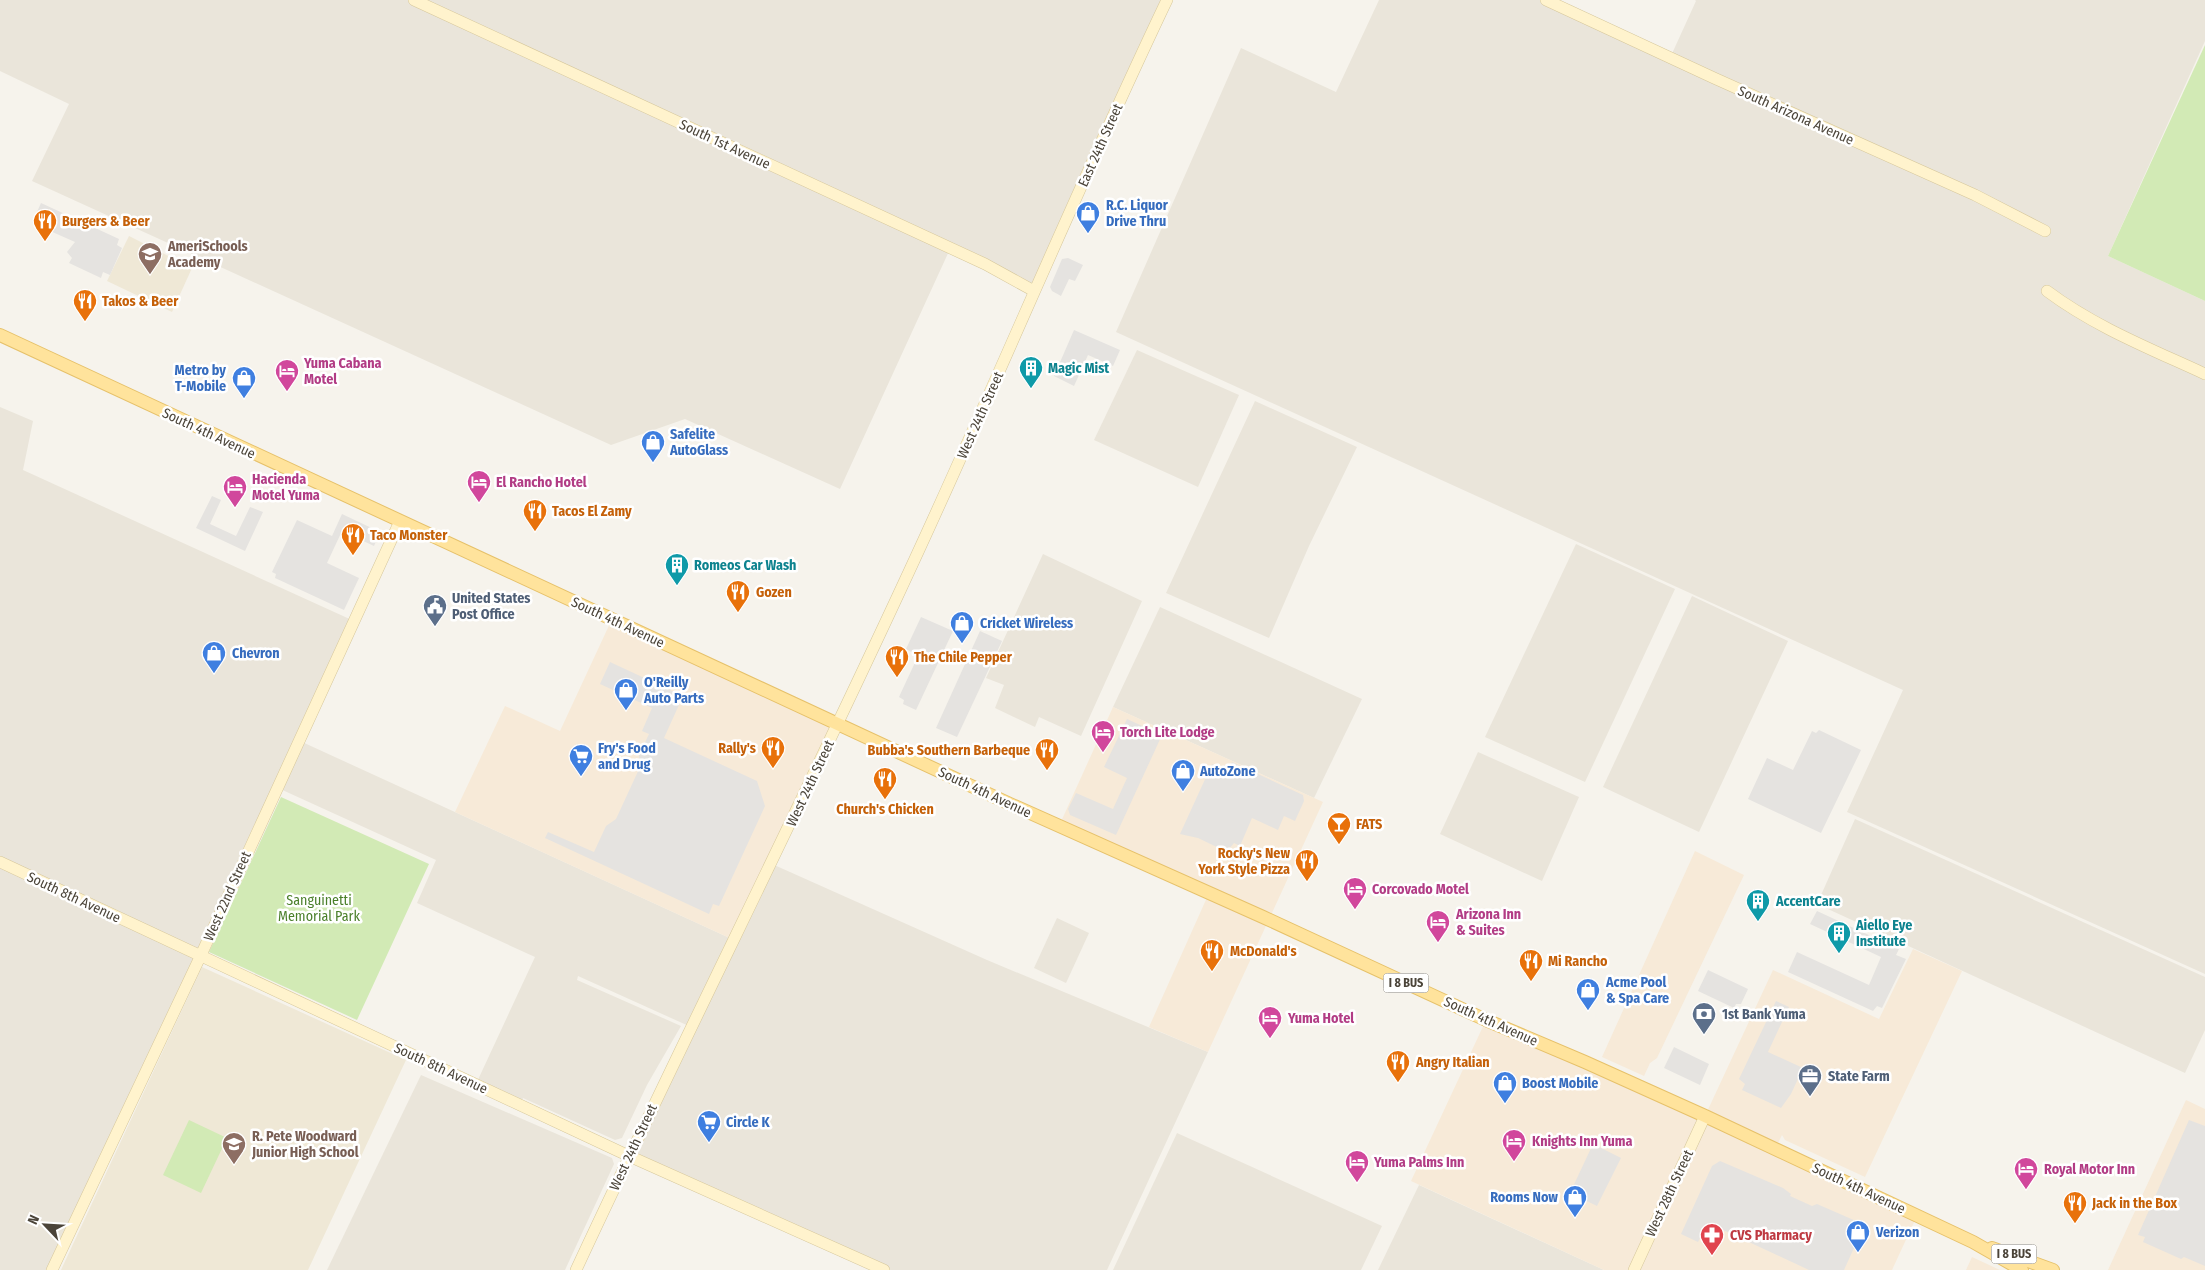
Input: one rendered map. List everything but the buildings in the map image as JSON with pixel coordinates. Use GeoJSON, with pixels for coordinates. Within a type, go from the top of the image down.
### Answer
{"type":"FeatureCollection","features":[{"type":"Feature","properties":{"kind":"main road","name":"South 4th Avenue"},"geometry":{"type":"LineString","coordinates":[[0,335],[838,724],[1486,1020],[1705,1116],[1973,1242],[2022,1270]]}},
{"type":"Feature","properties":{"kind":"main road","name":"South 4th Avenue"},"geometry":{"type":"LineString","coordinates":[[1973,1242],[2020,1256],[2054,1270]]}},
{"type":"Feature","properties":{"kind":"street","name":"South 1st Avenue"},"geometry":{"type":"LineString","coordinates":[[414,0],[985,264],[1034,291]]}},
{"type":"Feature","properties":{"kind":"street","name":"East 24th Street"},"geometry":{"type":"LineString","coordinates":[[1034,291],[1167,0]]}},
{"type":"Feature","properties":{"kind":"street","name":"South Arizona Avenue"},"geometry":{"type":"LineString","coordinates":[[1546,0],[1975,195],[2044,231]]}},
{"type":"Feature","properties":{"kind":"street","name":"West 24th Street"},"geometry":{"type":"LineString","coordinates":[[576,1270],[629,1156],[838,724],[940,505],[1034,291]]}},
{"type":"Feature","properties":{"kind":"street"},"geometry":{"type":"LineString","coordinates":[[2047,291],[2073,311],[2097,324],[2205,374]]}},
{"type":"Feature","properties":{"kind":"street","name":"West 22nd Street"},"geometry":{"type":"LineString","coordinates":[[52,1270],[400,521]]}},
{"type":"Feature","properties":{"kind":"street","name":"South 8th Avenue"},"geometry":{"type":"LineString","coordinates":[[0,862],[629,1156],[884,1270]]}},
{"type":"Feature","properties":{"kind":"street","name":"West 28th Street"},"geometry":{"type":"LineString","coordinates":[[1634,1270],[1705,1116]]}},
{"type":"Feature","properties":{"kind":"shaded area"},"geometry":{"type":"Polygon","coordinates":[[[0,0],[1167,0],[1034,291],[950,249],[840,489],[685,419],[611,445],[32,181],[69,104],[0,71],[0,0]]]}},
{"type":"Feature","properties":{"kind":"shaded area"},"geometry":{"type":"Polygon","coordinates":[[[1379,0],[1545,0],[1670,58],[1695,0],[2205,0],[2205,41],[2108,256],[2205,301],[2205,974],[1847,812],[1903,690],[1116,332],[1241,48],[1336,92],[1379,0]]]}},
{"type":"Feature","properties":{"kind":"shaded area"},"geometry":{"type":"Polygon","coordinates":[[[41,203],[119,239],[117,245],[122,248],[110,275],[103,272],[101,278],[69,263],[72,258],[67,252],[75,242],[32,223],[41,203]]]}},
{"type":"Feature","properties":{"kind":"shaded area","name":"AmeriSchools Academy"},"geometry":{"type":"Polygon","coordinates":[[[129,236],[192,268],[172,312],[107,281],[129,236]]]}},
{"type":"Feature","properties":{"kind":"shaded area"},"geometry":{"type":"Polygon","coordinates":[[[1068,258],[1083,265],[1075,281],[1069,279],[1061,296],[1052,291],[1050,287],[1062,259],[1068,258]]]}},
{"type":"Feature","properties":{"kind":"shaded area"},"geometry":{"type":"Polygon","coordinates":[[[1074,330],[1120,350],[1113,366],[1088,355],[1074,386],[1054,376],[1074,330]]]}},
{"type":"Feature","properties":{"kind":"shaded area"},"geometry":{"type":"Polygon","coordinates":[[[1137,350],[1239,395],[1198,487],[1094,440],[1137,350]]]}},
{"type":"Feature","properties":{"kind":"shaded area"},"geometry":{"type":"Polygon","coordinates":[[[1255,401],[1357,447],[1309,546],[1269,638],[1166,593],[1255,401]]]}},
{"type":"Feature","properties":{"kind":"shaded area"},"geometry":{"type":"Polygon","coordinates":[[[0,407],[33,421],[23,470],[354,621],[300,741],[734,940],[772,864],[987,960],[1208,1052],[1107,1270],[884,1270],[629,1156],[691,1027],[578,976],[577,980],[681,1026],[647,1085],[622,1138],[615,1140],[523,1098],[520,1104],[476,1084],[535,957],[417,903],[436,860],[278,788],[53,1270],[0,1270],[0,407]]]}},
{"type":"Feature","properties":{"kind":"shaded area"},"geometry":{"type":"Polygon","coordinates":[[[212,496],[221,500],[210,524],[236,536],[250,507],[263,512],[245,551],[196,528],[212,496]]]}},
{"type":"Feature","properties":{"kind":"shaded area"},"geometry":{"type":"Polygon","coordinates":[[[342,514],[380,532],[374,546],[342,531],[327,563],[359,578],[344,610],[275,578],[276,574],[272,572],[297,520],[332,536],[342,514]]]}},
{"type":"Feature","properties":{"kind":"shaded area"},"geometry":{"type":"Polygon","coordinates":[[[1576,544],[1675,589],[1585,782],[1485,737],[1576,544]]]}},
{"type":"Feature","properties":{"kind":"shaded area"},"geometry":{"type":"Polygon","coordinates":[[[1043,554],[1142,601],[1081,736],[1039,717],[1035,727],[995,708],[1004,685],[986,678],[1043,554]]]}},
{"type":"Feature","properties":{"kind":"shaded area"},"geometry":{"type":"Polygon","coordinates":[[[1692,596],[1788,641],[1699,832],[1603,787],[1692,596]]]}},
{"type":"Feature","properties":{"kind":"shaded area"},"geometry":{"type":"Polygon","coordinates":[[[1160,607],[1362,699],[1314,798],[1113,707],[1160,607]]]}},
{"type":"Feature","properties":{"kind":"shaded area"},"geometry":{"type":"Polygon","coordinates":[[[921,617],[953,631],[916,710],[903,704],[904,700],[899,697],[918,656],[906,649],[921,617]]]}},
{"type":"Feature","properties":{"kind":"shaded area"},"geometry":{"type":"Polygon","coordinates":[[[612,619],[838,723],[734,940],[455,812],[505,706],[560,731],[612,619]]]}},
{"type":"Feature","properties":{"kind":"shaded area"},"geometry":{"type":"Polygon","coordinates":[[[980,631],[1002,641],[957,737],[936,728],[980,631]]]}},
{"type":"Feature","properties":{"kind":"shaded area"},"geometry":{"type":"Polygon","coordinates":[[[610,662],[683,696],[664,738],[757,781],[765,806],[719,906],[713,904],[709,914],[545,838],[548,832],[594,852],[606,826],[616,819],[640,767],[639,755],[649,734],[642,731],[652,708],[600,684],[610,662]]]}},
{"type":"Feature","properties":{"kind":"shaded area"},"geometry":{"type":"Polygon","coordinates":[[[1113,707],[1323,802],[1208,1052],[1149,1027],[1209,893],[1059,826],[1113,707]]]}},
{"type":"Feature","properties":{"kind":"shaded area"},"geometry":{"type":"Polygon","coordinates":[[[1127,719],[1162,735],[1116,835],[1070,815],[1068,809],[1076,793],[1113,809],[1127,778],[1104,767],[1127,719]]]}},
{"type":"Feature","properties":{"kind":"shaded area"},"geometry":{"type":"Polygon","coordinates":[[[1819,730],[1861,750],[1821,833],[1748,799],[1767,758],[1793,770],[1812,731],[1816,733],[1819,730]]]}},
{"type":"Feature","properties":{"kind":"shaded area"},"geometry":{"type":"Polygon","coordinates":[[[1478,752],[1579,797],[1542,881],[1440,834],[1478,752]]]}},
{"type":"Feature","properties":{"kind":"shaded area"},"geometry":{"type":"Polygon","coordinates":[[[1232,762],[1303,795],[1304,801],[1295,821],[1284,816],[1278,830],[1252,818],[1240,846],[1234,843],[1228,850],[1223,850],[1198,838],[1180,834],[1212,764],[1227,771],[1232,762]]]}},
{"type":"Feature","properties":{"kind":"shaded area"},"geometry":{"type":"Polygon","coordinates":[[[1855,819],[2205,977],[2205,1030],[2185,1073],[1817,904],[1855,819]]]}},
{"type":"Feature","properties":{"kind":"shaded area"},"geometry":{"type":"Polygon","coordinates":[[[1695,851],[1744,875],[1657,1058],[1650,1063],[1644,1076],[1602,1057],[1695,851]]]}},
{"type":"Feature","properties":{"kind":"shaded area"},"geometry":{"type":"Polygon","coordinates":[[[1817,911],[1899,949],[1896,955],[1906,959],[1882,1008],[1877,1006],[1873,1011],[1788,972],[1797,952],[1869,985],[1881,957],[1810,924],[1817,911]]]}},
{"type":"Feature","properties":{"kind":"shaded area"},"geometry":{"type":"Polygon","coordinates":[[[1057,918],[1089,933],[1066,983],[1034,968],[1057,918]]]}},
{"type":"Feature","properties":{"kind":"shaded area"},"geometry":{"type":"Polygon","coordinates":[[[1913,949],[1962,971],[1865,1177],[1785,1140],[1782,1135],[1775,1149],[1917,1216],[1892,1270],[1604,1270],[1411,1181],[1486,1020],[1705,1116],[1773,970],[1879,1019],[1913,949]]]}},
{"type":"Feature","properties":{"kind":"shaded area","name":"R. Pete Woodward Junior High School"},"geometry":{"type":"Polygon","coordinates":[[[202,967],[406,1060],[308,1270],[61,1270],[202,967]]]}},
{"type":"Feature","properties":{"kind":"shaded area"},"geometry":{"type":"Polygon","coordinates":[[[1708,970],[1748,989],[1741,1004],[1736,1004],[1734,1008],[1698,991],[1708,970]]]}},
{"type":"Feature","properties":{"kind":"shaded area"},"geometry":{"type":"Polygon","coordinates":[[[1776,1001],[1789,1007],[1768,1052],[1803,1068],[1791,1094],[1781,1108],[1742,1090],[1745,1084],[1739,1079],[1776,1001]]]}},
{"type":"Feature","properties":{"kind":"shaded area"},"geometry":{"type":"Polygon","coordinates":[[[1674,1047],[1709,1064],[1700,1085],[1664,1068],[1674,1047]]]}},
{"type":"Feature","properties":{"kind":"shaded area"},"geometry":{"type":"Polygon","coordinates":[[[421,1075],[612,1158],[614,1164],[565,1270],[327,1270],[421,1075]]]}},
{"type":"Feature","properties":{"kind":"shaded area"},"geometry":{"type":"Polygon","coordinates":[[[2186,1100],[2205,1109],[2205,1270],[2108,1270],[2186,1100]]]}},
{"type":"Feature","properties":{"kind":"shaded area"},"geometry":{"type":"Polygon","coordinates":[[[2189,1120],[2205,1126],[2205,1266],[2184,1257],[2181,1259],[2143,1242],[2145,1237],[2138,1235],[2189,1120]]]}},
{"type":"Feature","properties":{"kind":"shaded area"},"geometry":{"type":"Polygon","coordinates":[[[1177,1133],[1382,1226],[1361,1270],[1113,1270],[1177,1133]]]}},
{"type":"Feature","properties":{"kind":"shaded area"},"geometry":{"type":"Polygon","coordinates":[[[1593,1144],[1621,1158],[1597,1206],[1570,1193],[1593,1144]]]}},
{"type":"Feature","properties":{"kind":"shaded area"},"geometry":{"type":"Polygon","coordinates":[[[1720,1161],[1783,1188],[1791,1194],[1790,1196],[1812,1206],[1817,1204],[1856,1221],[1857,1225],[1863,1228],[1844,1270],[1809,1270],[1708,1223],[1698,1242],[1681,1234],[1712,1166],[1720,1161]]]}},
{"type":"Feature","properties":{"kind":"shaded area"},"geometry":{"type":"Polygon","coordinates":[[[1419,1185],[1604,1270],[1378,1270],[1419,1185]]]}},
{"type":"Feature","properties":{"kind":"shaded area"},"geometry":{"type":"Polygon","coordinates":[[[1972,1257],[2000,1270],[1966,1270],[1972,1257]]]}},
{"type":"Feature","properties":{"kind":"green space"},"geometry":{"type":"Polygon","coordinates":[[[2205,45],[2205,301],[2108,256],[2205,45]]]}},
{"type":"Feature","properties":{"kind":"green space","name":"Sanguinetti Memorial Park"},"geometry":{"type":"Polygon","coordinates":[[[281,797],[429,864],[357,1020],[209,952],[281,797]]]}},
{"type":"Feature","properties":{"kind":"green space"},"geometry":{"type":"Polygon","coordinates":[[[189,1120],[227,1138],[201,1193],[163,1175],[189,1120]]]}},
{"type":"Feature","properties":{"kind":"place","name":"R.C. Liquor Drive Thru"},"geometry":{"type":"Point","coordinates":[1088,234]}},
{"type":"Feature","properties":{"kind":"place","name":"Burgers & Beer"},"geometry":{"type":"Point","coordinates":[45,242]}},
{"type":"Feature","properties":{"kind":"place","name":"AmeriSchools Academy"},"geometry":{"type":"Point","coordinates":[150,275]}},
{"type":"Feature","properties":{"kind":"place","name":"Takos & Beer"},"geometry":{"type":"Point","coordinates":[85,322]}},
{"type":"Feature","properties":{"kind":"place","name":"Magic Mist"},"geometry":{"type":"Point","coordinates":[1031,389]}},
{"type":"Feature","properties":{"kind":"place","name":"Yuma Cabana Motel"},"geometry":{"type":"Point","coordinates":[287,392]}},
{"type":"Feature","properties":{"kind":"place","name":"Metro by T-Mobile"},"geometry":{"type":"Point","coordinates":[244,399]}},
{"type":"Feature","properties":{"kind":"place","name":"Safelite AutoGlass"},"geometry":{"type":"Point","coordinates":[653,463]}},
{"type":"Feature","properties":{"kind":"place","name":"El Rancho Hotel"},"geometry":{"type":"Point","coordinates":[479,503]}},
{"type":"Feature","properties":{"kind":"place","name":"Hacienda Motel Yuma"},"geometry":{"type":"Point","coordinates":[235,508]}},
{"type":"Feature","properties":{"kind":"place","name":"Tacos El Zamy"},"geometry":{"type":"Point","coordinates":[535,532]}},
{"type":"Feature","properties":{"kind":"place","name":"Taco Monster"},"geometry":{"type":"Point","coordinates":[353,556]}},
{"type":"Feature","properties":{"kind":"place","name":"Romeos Car Wash"},"geometry":{"type":"Point","coordinates":[677,586]}},
{"type":"Feature","properties":{"kind":"place","name":"Gozen"},"geometry":{"type":"Point","coordinates":[738,613]}},
{"type":"Feature","properties":{"kind":"place","name":"United States Post Office"},"geometry":{"type":"Point","coordinates":[435,627]}},
{"type":"Feature","properties":{"kind":"place","name":"Cricket Wireless"},"geometry":{"type":"Point","coordinates":[962,644]}},
{"type":"Feature","properties":{"kind":"place","name":"Chevron"},"geometry":{"type":"Point","coordinates":[214,674]}},
{"type":"Feature","properties":{"kind":"place","name":"The Chile Pepper"},"geometry":{"type":"Point","coordinates":[897,678]}},
{"type":"Feature","properties":{"kind":"place","name":"O'Reilly Auto Parts"},"geometry":{"type":"Point","coordinates":[626,711]}},
{"type":"Feature","properties":{"kind":"place","name":"Torch Lite Lodge"},"geometry":{"type":"Point","coordinates":[1103,753]}},
{"type":"Feature","properties":{"kind":"place","name":"Rally's"},"geometry":{"type":"Point","coordinates":[773,769]}},
{"type":"Feature","properties":{"kind":"place","name":"Bubba's Southern Barbeque"},"geometry":{"type":"Point","coordinates":[1047,771]}},
{"type":"Feature","properties":{"kind":"place","name":"Fry's Food and Drug"},"geometry":{"type":"Point","coordinates":[581,777]}},
{"type":"Feature","properties":{"kind":"place","name":"AutoZone"},"geometry":{"type":"Point","coordinates":[1183,792]}},
{"type":"Feature","properties":{"kind":"place","name":"Church's Chicken"},"geometry":{"type":"Point","coordinates":[885,800]}},
{"type":"Feature","properties":{"kind":"place","name":"FATS"},"geometry":{"type":"Point","coordinates":[1339,845]}},
{"type":"Feature","properties":{"kind":"place","name":"Rocky's New York Style Pizza"},"geometry":{"type":"Point","coordinates":[1307,882]}},
{"type":"Feature","properties":{"kind":"place","name":"Corcovado Motel"},"geometry":{"type":"Point","coordinates":[1355,910]}},
{"type":"Feature","properties":{"kind":"place","name":"AccentCare"},"geometry":{"type":"Point","coordinates":[1758,922]}},
{"type":"Feature","properties":{"kind":"place","name":"Arizona Inn & Suites"},"geometry":{"type":"Point","coordinates":[1438,943]}},
{"type":"Feature","properties":{"kind":"place","name":"Aiello Eye Institute"},"geometry":{"type":"Point","coordinates":[1839,954]}},
{"type":"Feature","properties":{"kind":"place","name":"McDonald's"},"geometry":{"type":"Point","coordinates":[1212,972]}},
{"type":"Feature","properties":{"kind":"place","name":"Mi Rancho"},"geometry":{"type":"Point","coordinates":[1531,982]}},
{"type":"Feature","properties":{"kind":"place","name":"Acme Pool & Spa Care"},"geometry":{"type":"Point","coordinates":[1588,1011]}},
{"type":"Feature","properties":{"kind":"place","name":"1st Bank Yuma"},"geometry":{"type":"Point","coordinates":[1704,1035]}},
{"type":"Feature","properties":{"kind":"place","name":"Yuma Hotel"},"geometry":{"type":"Point","coordinates":[1270,1039]}},
{"type":"Feature","properties":{"kind":"place","name":"Angry Italian"},"geometry":{"type":"Point","coordinates":[1398,1083]}},
{"type":"Feature","properties":{"kind":"place","name":"State Farm"},"geometry":{"type":"Point","coordinates":[1810,1097]}},
{"type":"Feature","properties":{"kind":"place","name":"Boost Mobile"},"geometry":{"type":"Point","coordinates":[1505,1104]}},
{"type":"Feature","properties":{"kind":"place","name":"Circle K"},"geometry":{"type":"Point","coordinates":[709,1143]}},
{"type":"Feature","properties":{"kind":"place","name":"Knights Inn Yuma"},"geometry":{"type":"Point","coordinates":[1514,1162]}},
{"type":"Feature","properties":{"kind":"place","name":"R. Pete Woodward Junior High School"},"geometry":{"type":"Point","coordinates":[234,1165]}},
{"type":"Feature","properties":{"kind":"place","name":"Yuma Palms Inn"},"geometry":{"type":"Point","coordinates":[1357,1183]}},
{"type":"Feature","properties":{"kind":"place","name":"Royal Motor Inn"},"geometry":{"type":"Point","coordinates":[2026,1190]}},
{"type":"Feature","properties":{"kind":"place","name":"Rooms Now"},"geometry":{"type":"Point","coordinates":[1575,1218]}},
{"type":"Feature","properties":{"kind":"place","name":"Jack in the Box"},"geometry":{"type":"Point","coordinates":[2075,1224]}},
{"type":"Feature","properties":{"kind":"place","name":"Verizon"},"geometry":{"type":"Point","coordinates":[1858,1253]}},
{"type":"Feature","properties":{"kind":"place","name":"CVS Pharmacy"},"geometry":{"type":"Point","coordinates":[1712,1256]}}]}
